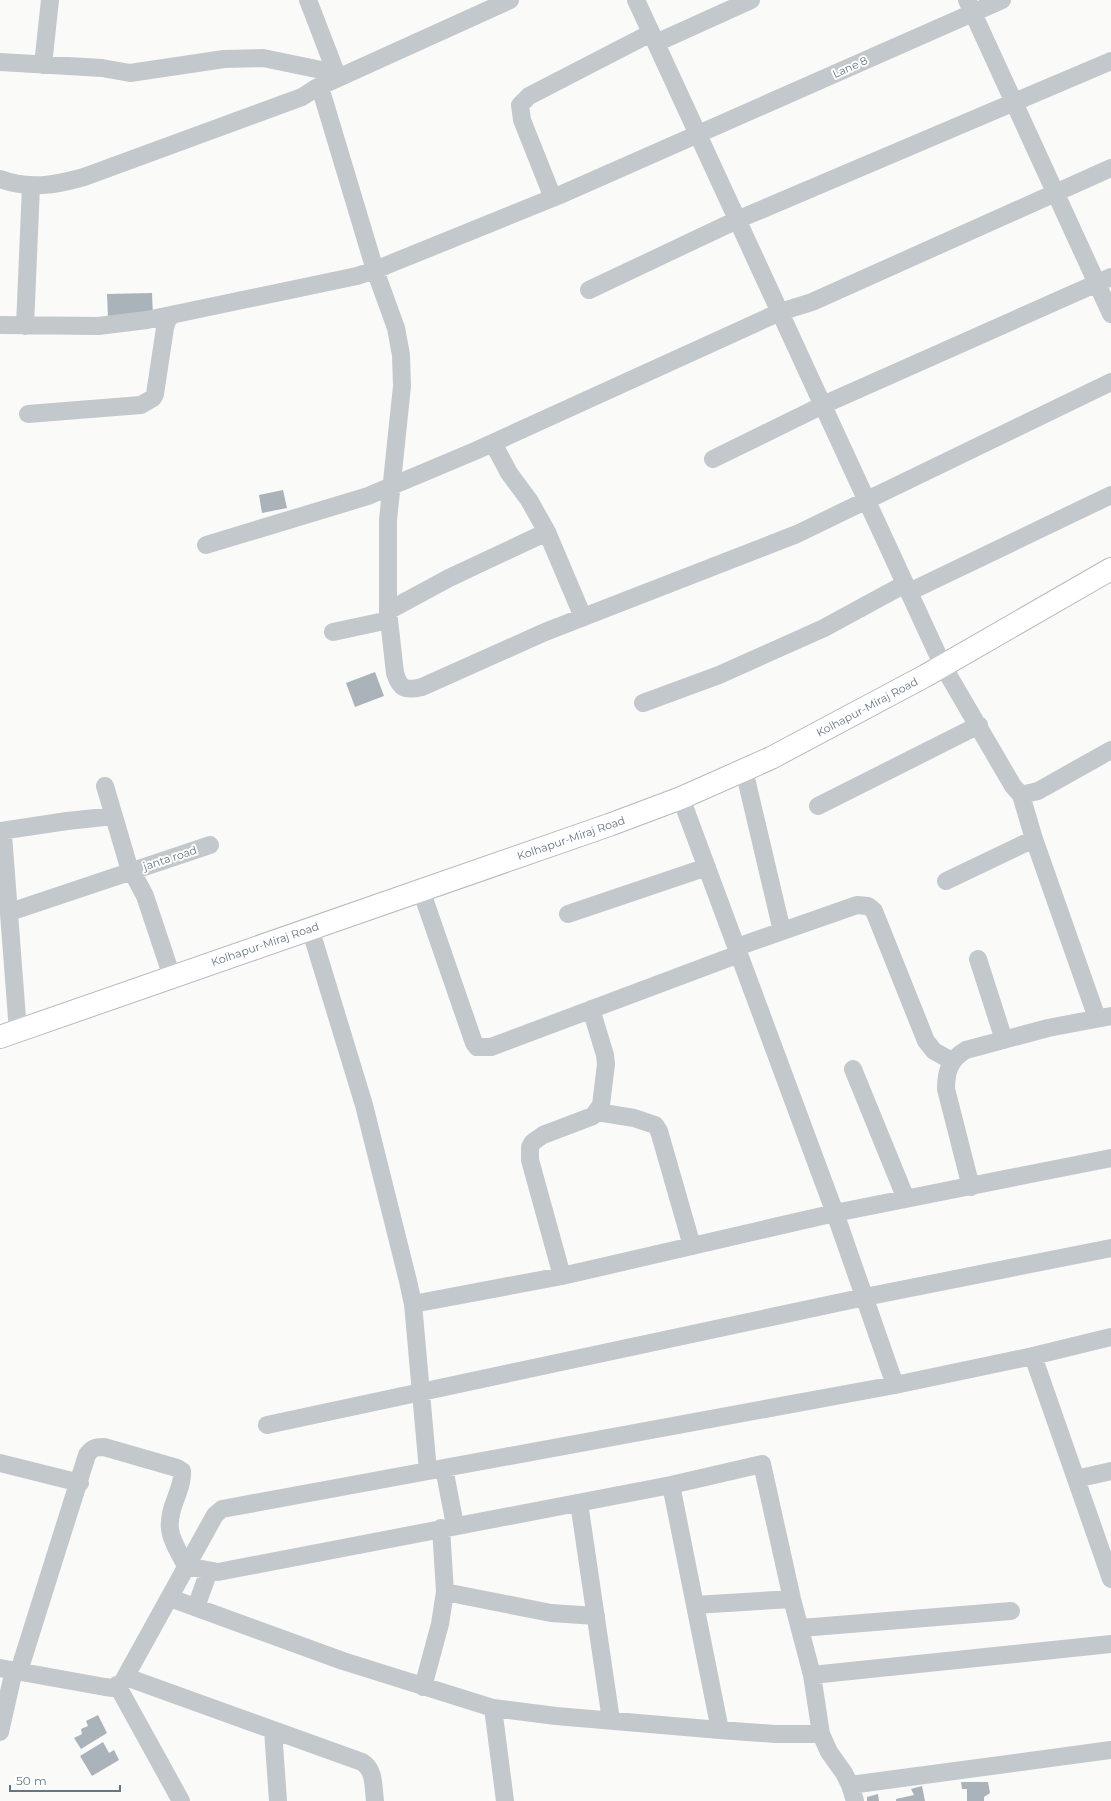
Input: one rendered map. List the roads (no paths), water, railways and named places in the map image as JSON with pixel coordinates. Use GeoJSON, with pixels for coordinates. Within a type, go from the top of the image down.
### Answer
{"type":"FeatureCollection","features":[{"type":"Feature","properties":{"kind":"highway","name":"Kolhapur-Miraj Road"},"geometry":{"type":"LineString","coordinates":[[9,1034],[681,798],[771,758],[943,666],[1111,569]]}},
{"type":"Feature","properties":{"kind":"street"},"geometry":{"type":"LineString","coordinates":[[43,65],[50,0]]}},
{"type":"Feature","properties":{"kind":"street"},"geometry":{"type":"LineString","coordinates":[[308,0],[337,75]]}},
{"type":"Feature","properties":{"kind":"street"},"geometry":{"type":"LineString","coordinates":[[0,179],[14,184],[31,186],[64,183],[84,177],[302,97],[337,75],[510,0]]}},
{"type":"Feature","properties":{"kind":"street"},"geometry":{"type":"LineString","coordinates":[[636,0],[943,666],[1014,786],[1021,795],[1034,839],[1104,1017],[1048,1028],[966,1050],[956,1056],[946,1077],[946,1089],[971,1186]]}},
{"type":"Feature","properties":{"kind":"street"},"geometry":{"type":"LineString","coordinates":[[553,198],[522,120],[520,105],[529,96],[654,38],[751,0]]}},
{"type":"Feature","properties":{"kind":"street","name":"Lane 8"},"geometry":{"type":"LineString","coordinates":[[0,326],[98,326],[172,316],[357,276],[553,198],[698,134],[970,7],[1002,0]]}},
{"type":"Feature","properties":{"kind":"street"},"geometry":{"type":"LineString","coordinates":[[970,7],[1013,103],[1056,192],[1104,280],[1111,314]]}},
{"type":"Feature","properties":{"kind":"street"},"geometry":{"type":"LineString","coordinates":[[0,62],[102,68],[130,73],[224,59],[256,58],[285,61],[337,75]]}},
{"type":"Feature","properties":{"kind":"street"},"geometry":{"type":"LineString","coordinates":[[589,290],[737,220],[1111,61]]}},
{"type":"Feature","properties":{"kind":"street"},"geometry":{"type":"LineString","coordinates":[[320,86],[375,270],[396,328],[401,355],[402,386],[388,520],[388,615],[398,682],[401,686],[414,689],[422,687],[545,632],[797,534],[1111,382]]}},
{"type":"Feature","properties":{"kind":"street"},"geometry":{"type":"LineString","coordinates":[[206,545],[368,496],[392,487],[493,443],[780,312],[812,302],[1111,168]]}},
{"type":"Feature","properties":{"kind":"street"},"geometry":{"type":"LineString","coordinates":[[25,326],[31,186]]}},
{"type":"Feature","properties":{"kind":"street"},"geometry":{"type":"LineString","coordinates":[[713,459],[823,405],[1104,280]]}},
{"type":"Feature","properties":{"kind":"street"},"geometry":{"type":"LineString","coordinates":[[28,414],[142,405],[148,402],[155,394],[165,328],[167,321],[172,316]]}},
{"type":"Feature","properties":{"kind":"street"},"geometry":{"type":"LineString","coordinates":[[493,443],[509,473],[529,500],[547,532],[584,617]]}},
{"type":"Feature","properties":{"kind":"street"},"geometry":{"type":"LineString","coordinates":[[643,703],[719,675],[1111,495]]}},
{"type":"Feature","properties":{"kind":"street"},"geometry":{"type":"LineString","coordinates":[[333,632],[388,615],[449,578],[547,532]]}},
{"type":"Feature","properties":{"kind":"street"},"geometry":{"type":"LineString","coordinates":[[818,806],[979,725]]}},
{"type":"Feature","properties":{"kind":"street"},"geometry":{"type":"LineString","coordinates":[[1021,795],[1038,792],[1111,750]]}},
{"type":"Feature","properties":{"kind":"street"},"geometry":{"type":"LineString","coordinates":[[744,770],[782,931]]}},
{"type":"Feature","properties":{"kind":"street"},"geometry":{"type":"LineString","coordinates":[[105,786],[131,871],[145,896],[172,977]]}},
{"type":"Feature","properties":{"kind":"street"},"geometry":{"type":"LineString","coordinates":[[681,798],[835,1213],[895,1384]]}},
{"type":"Feature","properties":{"kind":"street"},"geometry":{"type":"LineString","coordinates":[[9,1034],[7,921],[3,836],[0,831],[114,816]]}},
{"type":"Feature","properties":{"kind":"street"},"geometry":{"type":"LineString","coordinates":[[946,882],[1034,839]]}},
{"type":"Feature","properties":{"kind":"street","name":"janta road"},"geometry":{"type":"LineString","coordinates":[[7,921],[131,871],[210,845]]}},
{"type":"Feature","properties":{"kind":"street"},"geometry":{"type":"LineString","coordinates":[[568,914],[707,867]]}},
{"type":"Feature","properties":{"kind":"street"},"geometry":{"type":"LineString","coordinates":[[421,890],[474,1043],[477,1047],[491,1047],[738,951],[782,931],[857,905],[868,906],[874,911],[926,1041],[934,1051],[952,1062]]}},
{"type":"Feature","properties":{"kind":"street"},"geometry":{"type":"LineString","coordinates":[[310,928],[364,1104],[413,1304],[420,1394],[448,1527],[445,1592],[440,1624],[423,1687]]}},
{"type":"Feature","properties":{"kind":"street"},"geometry":{"type":"LineString","coordinates":[[978,959],[1004,1040]]}},
{"type":"Feature","properties":{"kind":"street"},"geometry":{"type":"LineString","coordinates":[[562,1276],[530,1160],[530,1147],[533,1142],[543,1135],[586,1120],[593,1116],[601,1105],[606,1064],[603,1047],[591,1009]]}},
{"type":"Feature","properties":{"kind":"street"},"geometry":{"type":"LineString","coordinates":[[853,1069],[906,1199]]}},
{"type":"Feature","properties":{"kind":"street"},"geometry":{"type":"LineString","coordinates":[[597,1112],[634,1118],[655,1125],[659,1131],[692,1246]]}},
{"type":"Feature","properties":{"kind":"street"},"geometry":{"type":"LineString","coordinates":[[413,1304],[562,1276],[835,1213],[1111,1158]]}},
{"type":"Feature","properties":{"kind":"street"},"geometry":{"type":"LineString","coordinates":[[267,1425],[420,1394],[865,1297],[1111,1248]]}},
{"type":"Feature","properties":{"kind":"street"},"geometry":{"type":"LineString","coordinates":[[11,1670],[113,1688],[121,1681],[170,1598],[215,1515],[222,1509],[895,1384],[1033,1356],[1111,1337]]}},
{"type":"Feature","properties":{"kind":"street"},"geometry":{"type":"LineString","coordinates":[[1033,1356],[1111,1579]]}},
{"type":"Feature","properties":{"kind":"street"},"geometry":{"type":"LineString","coordinates":[[0,1732],[11,1670],[80,1482],[87,1455],[92,1449],[104,1447],[170,1466],[182,1471],[181,1485],[170,1512],[169,1528],[173,1541],[186,1566],[208,1571],[231,1571],[448,1527],[671,1485],[762,1464],[792,1599],[801,1628],[812,1675],[821,1734],[829,1752],[844,1772],[853,1793],[1111,1750]]}},
{"type":"Feature","properties":{"kind":"street"},"geometry":{"type":"LineString","coordinates":[[0,1463],[80,1482]]}},
{"type":"Feature","properties":{"kind":"street"},"geometry":{"type":"LineString","coordinates":[[1076,1479],[1111,1471]]}},
{"type":"Feature","properties":{"kind":"street"},"geometry":{"type":"LineString","coordinates":[[671,1485],[720,1730]]}},
{"type":"Feature","properties":{"kind":"street"},"geometry":{"type":"LineString","coordinates":[[579,1503],[611,1720]]}},
{"type":"Feature","properties":{"kind":"street"},"geometry":{"type":"LineString","coordinates":[[196,1607],[208,1571]]}},
{"type":"Feature","properties":{"kind":"street"},"geometry":{"type":"LineString","coordinates":[[445,1592],[551,1613],[596,1616]]}},
{"type":"Feature","properties":{"kind":"street"},"geometry":{"type":"LineString","coordinates":[[170,1598],[344,1661],[493,1708],[556,1716],[720,1730],[775,1734],[821,1734]]}},
{"type":"Feature","properties":{"kind":"street"},"geometry":{"type":"LineString","coordinates":[[695,1605],[792,1599]]}},
{"type":"Feature","properties":{"kind":"street"},"geometry":{"type":"LineString","coordinates":[[801,1628],[1011,1611]]}},
{"type":"Feature","properties":{"kind":"street"},"geometry":{"type":"LineString","coordinates":[[812,1675],[1111,1644]]}},
{"type":"Feature","properties":{"kind":"street"},"geometry":{"type":"LineString","coordinates":[[121,1681],[273,1730],[362,1762],[369,1766],[372,1772],[375,1801]]}},
{"type":"Feature","properties":{"kind":"street"},"geometry":{"type":"LineString","coordinates":[[121,1681],[181,1801]]}},
{"type":"Feature","properties":{"kind":"street"},"geometry":{"type":"LineString","coordinates":[[493,1708],[505,1801]]}},
{"type":"Feature","properties":{"kind":"street"},"geometry":{"type":"LineString","coordinates":[[273,1730],[278,1801]]}}]}
